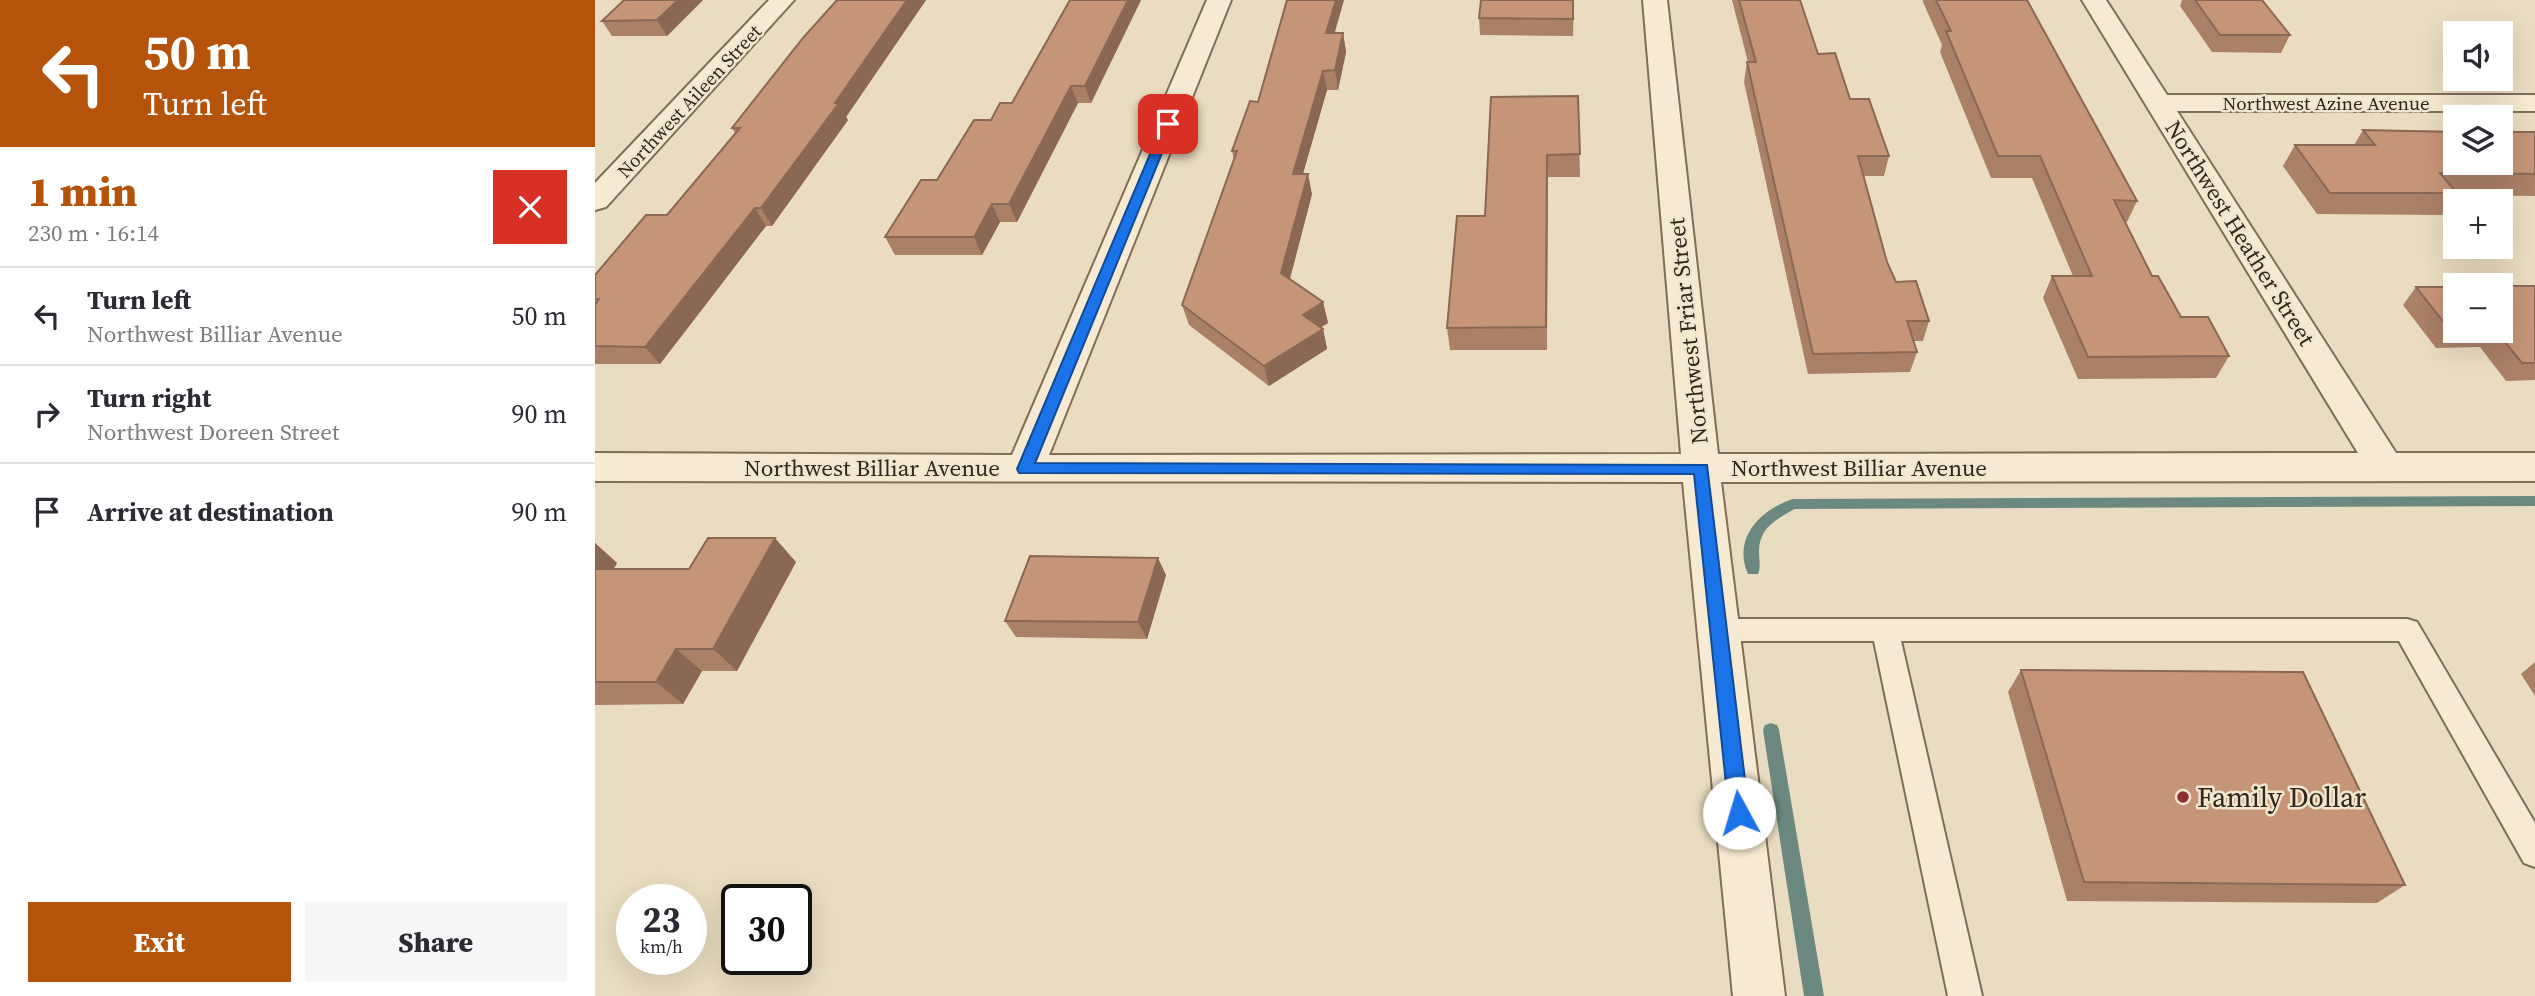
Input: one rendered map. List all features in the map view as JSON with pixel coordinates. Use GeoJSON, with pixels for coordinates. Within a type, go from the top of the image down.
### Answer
{"type":"FeatureCollection","features":[{"type":"Feature","properties":{"kind":"street","name":"Northwest Aileen Street"},"geometry":{"type":"LineString","coordinates":[[595,201],[782,0]]}},
{"type":"Feature","properties":{"kind":"street"},"geometry":{"type":"LineString","coordinates":[[1025,469],[1219,0]]}},
{"type":"Feature","properties":{"kind":"street","name":"Northwest Friar Street"},"geometry":{"type":"LineString","coordinates":[[1655,0],[1759,996]]}},
{"type":"Feature","properties":{"kind":"street","name":"Northwest Heather Street"},"geometry":{"type":"LineString","coordinates":[[2094,0],[2385,466]]}},
{"type":"Feature","properties":{"kind":"street","name":"Northwest Azine Avenue"},"geometry":{"type":"LineString","coordinates":[[2159,103],[2535,103]]}},
{"type":"Feature","properties":{"kind":"street","name":"Northwest Billiar Avenue"},"geometry":{"type":"LineString","coordinates":[[595,467],[2535,467]]}},
{"type":"Feature","properties":{"kind":"lane"},"geometry":{"type":"LineString","coordinates":[[1719,630],[2407,630],[2535,852]]}},
{"type":"Feature","properties":{"kind":"lane"},"geometry":{"type":"LineString","coordinates":[[1885,630],[1965,996]]}},
{"type":"Feature","properties":{"kind":"building"},"geometry":{"type":"Polygon","coordinates":[[[624,0],[678,0],[657,20],[602,21],[624,0]]]}},
{"type":"Feature","properties":{"kind":"building"},"geometry":{"type":"Polygon","coordinates":[[[837,0],[907,0],[835,103],[839,103],[761,208],[755,208],[645,347],[595,346],[595,305],[599,299],[595,299],[595,275],[646,215],[667,215],[740,128],[732,128],[803,38],[837,0]]]}},
{"type":"Feature","properties":{"kind":"building"},"geometry":{"type":"Polygon","coordinates":[[[1070,0],[1128,0],[1085,86],[1071,86],[1009,204],[992,204],[974,237],[885,237],[921,180],[937,180],[974,120],[991,120],[1000,103],[1012,103],[1070,0]]]}},
{"type":"Feature","properties":{"kind":"building"},"geometry":{"type":"Polygon","coordinates":[[[1287,0],[1336,0],[1326,33],[1343,33],[1335,70],[1323,71],[1293,174],[1308,174],[1281,273],[1323,302],[1303,315],[1323,329],[1264,366],[1182,305],[1237,151],[1232,151],[1250,101],[1258,102],[1287,0]]]}},
{"type":"Feature","properties":{"kind":"building"},"geometry":{"type":"Polygon","coordinates":[[[1481,0],[1573,0],[1573,19],[1479,18],[1481,0]]]}},
{"type":"Feature","properties":{"kind":"building"},"geometry":{"type":"Polygon","coordinates":[[[1739,0],[1800,0],[1818,54],[1835,53],[1850,99],[1869,99],[1889,156],[1858,156],[1887,262],[1896,282],[1916,281],[1929,321],[1907,321],[1917,352],[1813,354],[1747,62],[1756,62],[1739,0]]]}},
{"type":"Feature","properties":{"kind":"building"},"geometry":{"type":"Polygon","coordinates":[[[1936,0],[2027,0],[2137,201],[2114,200],[2152,276],[2158,276],[2181,317],[2208,317],[2229,356],[2088,357],[2052,276],[2092,276],[2040,156],[1998,156],[1946,31],[1951,31],[1936,0]]]}},
{"type":"Feature","properties":{"kind":"building"},"geometry":{"type":"Polygon","coordinates":[[[2195,0],[2262,0],[2290,35],[2220,35],[2195,0]]]}},
{"type":"Feature","properties":{"kind":"building"},"geometry":{"type":"Polygon","coordinates":[[[1578,96],[1580,154],[1547,155],[1546,327],[1447,328],[1457,216],[1485,216],[1491,97],[1578,96]]]}},
{"type":"Feature","properties":{"kind":"building"},"geometry":{"type":"Polygon","coordinates":[[[2363,130],[2443,132],[2443,173],[2440,173],[2454,189],[2443,189],[2443,193],[2330,193],[2295,145],[2375,145],[2363,130]]]}},
{"type":"Feature","properties":{"kind":"building"},"geometry":{"type":"Polygon","coordinates":[[[2513,132],[2535,132],[2535,174],[2513,174],[2513,132]]]}},
{"type":"Feature","properties":{"kind":"building"},"geometry":{"type":"Polygon","coordinates":[[[2513,286],[2535,286],[2535,363],[2522,363],[2506,343],[2513,343],[2513,286]]]}},
{"type":"Feature","properties":{"kind":"building"},"geometry":{"type":"Polygon","coordinates":[[[2416,287],[2443,287],[2443,321],[2416,287]]]}},
{"type":"Feature","properties":{"kind":"building"},"geometry":{"type":"Polygon","coordinates":[[[708,538],[775,538],[713,649],[676,649],[656,682],[595,682],[595,569],[689,569],[708,538]]]}},
{"type":"Feature","properties":{"kind":"building"},"geometry":{"type":"Polygon","coordinates":[[[1030,556],[1158,558],[1138,622],[1005,621],[1030,556]]]}},
{"type":"Feature","properties":{"kind":"building","name":"Family Dollar"},"geometry":{"type":"Polygon","coordinates":[[[2021,670],[2303,672],[2405,885],[2084,882],[2021,670]]]}},
{"type":"Feature","properties":{"kind":"waterway"},"geometry":{"type":"LineString","coordinates":[[1753,570],[1752,545],[1758,528],[1771,516],[1793,504],[2535,501]]}},
{"type":"Feature","properties":{"kind":"waterway"},"geometry":{"type":"LineString","coordinates":[[1771,730],[1814,996]]}},
{"type":"Feature","properties":{"kind":"place","name":"Family Dollar"},"geometry":{"type":"Point","coordinates":[2183,797]}},
{"type":"Feature","properties":{"kind":"route"},"geometry":{"type":"LineString","coordinates":[[1168,124],[1025,469],[1702,469],[1739,813]]}}]}
